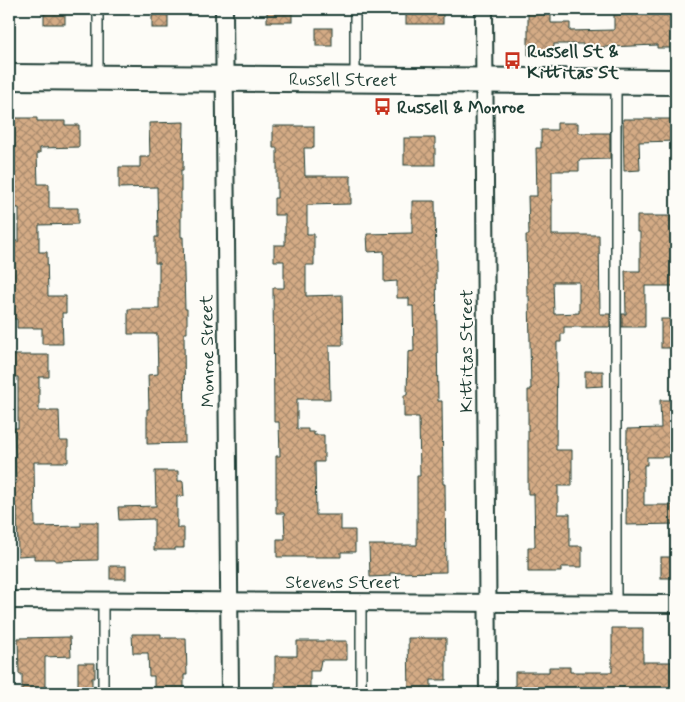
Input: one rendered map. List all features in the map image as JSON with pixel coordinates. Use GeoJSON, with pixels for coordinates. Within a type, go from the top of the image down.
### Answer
{"type":"FeatureCollection","features":[{"type":"Feature","properties":{"kind":"main road","name":"Russell Street"},"geometry":{"type":"LineString","coordinates":[[9,77],[676,82]]}},
{"type":"Feature","properties":{"kind":"street","name":"Monroe Street"},"geometry":{"type":"LineString","coordinates":[[224,9],[230,693]]}},
{"type":"Feature","properties":{"kind":"street","name":"Kittitas Street"},"geometry":{"type":"LineString","coordinates":[[484,9],[488,693]]}},
{"type":"Feature","properties":{"kind":"street","name":"Stevens Street"},"geometry":{"type":"LineString","coordinates":[[9,600],[676,604]]}},
{"type":"Feature","properties":{"kind":"lane"},"geometry":{"type":"LineString","coordinates":[[98,9],[98,78]]}},
{"type":"Feature","properties":{"kind":"lane"},"geometry":{"type":"LineString","coordinates":[[355,9],[355,80]]}},
{"type":"Feature","properties":{"kind":"lane"},"geometry":{"type":"LineString","coordinates":[[616,82],[616,604]]}},
{"type":"Feature","properties":{"kind":"lane"},"geometry":{"type":"LineString","coordinates":[[102,601],[103,693]]}},
{"type":"Feature","properties":{"kind":"lane"},"geometry":{"type":"LineString","coordinates":[[361,602],[361,693]]}},
{"type":"Feature","properties":{"kind":"building"},"geometry":{"type":"Polygon","coordinates":[[[44,9],[65,9],[65,24],[44,24],[44,9]]]}},
{"type":"Feature","properties":{"kind":"building"},"geometry":{"type":"Polygon","coordinates":[[[152,9],[168,9],[168,28],[152,28],[152,9]]]}},
{"type":"Feature","properties":{"kind":"building"},"geometry":{"type":"Polygon","coordinates":[[[267,9],[292,9],[292,22],[267,22],[267,9]]]}},
{"type":"Feature","properties":{"kind":"building"},"geometry":{"type":"Polygon","coordinates":[[[406,9],[443,9],[443,24],[406,24],[406,9]]]}},
{"type":"Feature","properties":{"kind":"building"},"geometry":{"type":"Polygon","coordinates":[[[528,9],[551,9],[551,23],[570,23],[570,31],[614,30],[614,9],[676,9],[676,48],[657,48],[657,45],[583,48],[583,44],[554,44],[554,55],[528,55],[528,9]]]}},
{"type":"Feature","properties":{"kind":"building"},"geometry":{"type":"Polygon","coordinates":[[[316,28],[332,28],[332,46],[316,46],[316,28]]]}},
{"type":"Feature","properties":{"kind":"building"},"geometry":{"type":"Polygon","coordinates":[[[13,118],[37,118],[37,121],[65,121],[65,125],[79,125],[79,147],[40,148],[40,153],[37,153],[38,184],[49,184],[49,208],[78,208],[78,224],[39,225],[39,252],[47,252],[48,296],[66,296],[66,313],[62,313],[63,344],[42,344],[42,328],[17,328],[17,319],[12,319],[12,241],[19,241],[19,208],[11,208],[11,192],[15,191],[13,118]]]}},
{"type":"Feature","properties":{"kind":"building"},"geometry":{"type":"Polygon","coordinates":[[[623,119],[676,119],[676,141],[639,142],[640,170],[624,171],[623,119]]]}},
{"type":"Feature","properties":{"kind":"building"},"geometry":{"type":"Polygon","coordinates":[[[184,122],[183,170],[181,170],[181,237],[183,237],[185,309],[187,309],[187,333],[184,333],[185,443],[147,444],[148,375],[158,374],[157,334],[128,334],[128,309],[159,309],[159,263],[155,263],[155,237],[158,237],[157,187],[119,188],[119,167],[140,167],[140,157],[150,157],[149,123],[184,122]]]}},
{"type":"Feature","properties":{"kind":"building"},"geometry":{"type":"Polygon","coordinates":[[[557,123],[578,123],[578,133],[610,133],[610,159],[579,160],[579,171],[552,171],[552,235],[599,235],[600,314],[610,314],[610,327],[564,327],[564,334],[561,334],[561,342],[557,342],[556,450],[572,450],[572,486],[558,486],[558,514],[570,514],[570,546],[582,546],[582,567],[561,567],[561,572],[528,572],[528,547],[535,547],[534,494],[528,494],[528,390],[531,390],[526,235],[529,235],[528,196],[537,196],[536,148],[541,148],[541,130],[557,130],[557,123]],[[553,282],[554,314],[579,313],[579,282],[553,282]]]}},
{"type":"Feature","properties":{"kind":"building"},"geometry":{"type":"Polygon","coordinates":[[[273,126],[314,126],[314,148],[304,148],[305,176],[351,176],[351,204],[307,205],[307,234],[314,234],[314,265],[306,265],[306,296],[342,295],[343,345],[329,345],[330,399],[297,399],[297,429],[308,429],[308,432],[314,432],[314,435],[324,435],[324,462],[315,462],[316,515],[341,515],[341,530],[355,530],[355,552],[341,552],[341,557],[277,557],[277,539],[285,539],[284,513],[276,513],[276,456],[280,456],[279,422],[274,422],[273,288],[284,288],[284,261],[274,261],[274,245],[285,245],[285,215],[274,215],[274,198],[277,198],[277,148],[273,148],[273,126]]]}},
{"type":"Feature","properties":{"kind":"building"},"geometry":{"type":"Polygon","coordinates":[[[404,138],[435,138],[435,165],[404,165],[404,138]]]}},
{"type":"Feature","properties":{"kind":"building"},"geometry":{"type":"Polygon","coordinates":[[[412,201],[435,201],[438,401],[442,401],[446,572],[390,573],[390,576],[370,577],[369,545],[417,545],[417,476],[420,476],[419,417],[404,417],[404,395],[407,395],[408,352],[414,351],[413,306],[409,306],[409,298],[397,298],[397,281],[384,282],[384,251],[368,252],[367,234],[412,233],[412,201]]]}},
{"type":"Feature","properties":{"kind":"building"},"geometry":{"type":"Polygon","coordinates":[[[637,216],[676,216],[676,286],[645,286],[645,327],[622,327],[622,314],[626,314],[625,271],[640,271],[640,232],[637,232],[637,216]]]}},
{"type":"Feature","properties":{"kind":"building"},"geometry":{"type":"Polygon","coordinates":[[[661,319],[676,319],[676,348],[661,348],[661,319]]]}},
{"type":"Feature","properties":{"kind":"building"},"geometry":{"type":"Polygon","coordinates":[[[13,355],[49,355],[49,377],[39,377],[39,411],[59,411],[60,441],[68,441],[68,462],[34,462],[35,527],[81,526],[81,522],[98,522],[98,560],[55,561],[55,559],[34,559],[34,555],[18,556],[17,507],[10,507],[10,484],[16,484],[14,428],[18,428],[18,377],[13,377],[13,355]]]}},
{"type":"Feature","properties":{"kind":"building"},"geometry":{"type":"Polygon","coordinates":[[[585,371],[603,371],[603,386],[585,387],[585,371]]]}},
{"type":"Feature","properties":{"kind":"building"},"geometry":{"type":"Polygon","coordinates":[[[660,400],[676,400],[676,457],[647,457],[647,465],[644,465],[644,505],[676,505],[676,524],[626,525],[627,429],[661,428],[660,400]]]}},
{"type":"Feature","properties":{"kind":"building"},"geometry":{"type":"Polygon","coordinates":[[[155,471],[178,471],[178,481],[183,481],[184,496],[177,496],[177,528],[184,528],[184,548],[154,550],[154,519],[119,520],[118,507],[156,506],[155,471]]]}},
{"type":"Feature","properties":{"kind":"building"},"geometry":{"type":"Polygon","coordinates":[[[661,557],[676,557],[676,578],[661,578],[661,557]]]}},
{"type":"Feature","properties":{"kind":"building"},"geometry":{"type":"Polygon","coordinates":[[[110,566],[126,566],[126,579],[110,579],[110,566]]]}},
{"type":"Feature","properties":{"kind":"building"},"geometry":{"type":"Polygon","coordinates":[[[612,628],[643,628],[643,662],[672,662],[672,693],[515,693],[515,672],[549,672],[549,667],[570,667],[570,672],[612,672],[612,628]]]}},
{"type":"Feature","properties":{"kind":"building"},"geometry":{"type":"Polygon","coordinates":[[[132,634],[161,634],[161,638],[186,638],[187,675],[184,675],[184,693],[154,693],[154,676],[149,676],[148,653],[133,653],[132,634]]]}},
{"type":"Feature","properties":{"kind":"building"},"geometry":{"type":"Polygon","coordinates":[[[70,637],[71,656],[45,657],[45,693],[22,693],[22,674],[19,674],[18,638],[70,637]]]}},
{"type":"Feature","properties":{"kind":"building"},"geometry":{"type":"Polygon","coordinates":[[[408,638],[446,638],[446,680],[431,680],[431,693],[409,693],[408,638]]]}},
{"type":"Feature","properties":{"kind":"building"},"geometry":{"type":"Polygon","coordinates":[[[297,641],[347,641],[347,660],[321,660],[319,671],[310,671],[310,693],[275,693],[275,656],[297,656],[297,641]]]}},
{"type":"Feature","properties":{"kind":"building"},"geometry":{"type":"Polygon","coordinates":[[[78,663],[95,663],[92,693],[78,693],[78,663]]]}},
{"type":"Feature","properties":{"kind":"place","name":"Russell St & Kittitas St"},"geometry":{"type":"Point","coordinates":[513,61]}},
{"type":"Feature","properties":{"kind":"place","name":"Russell & Monroe"},"geometry":{"type":"Point","coordinates":[383,107]}}]}
